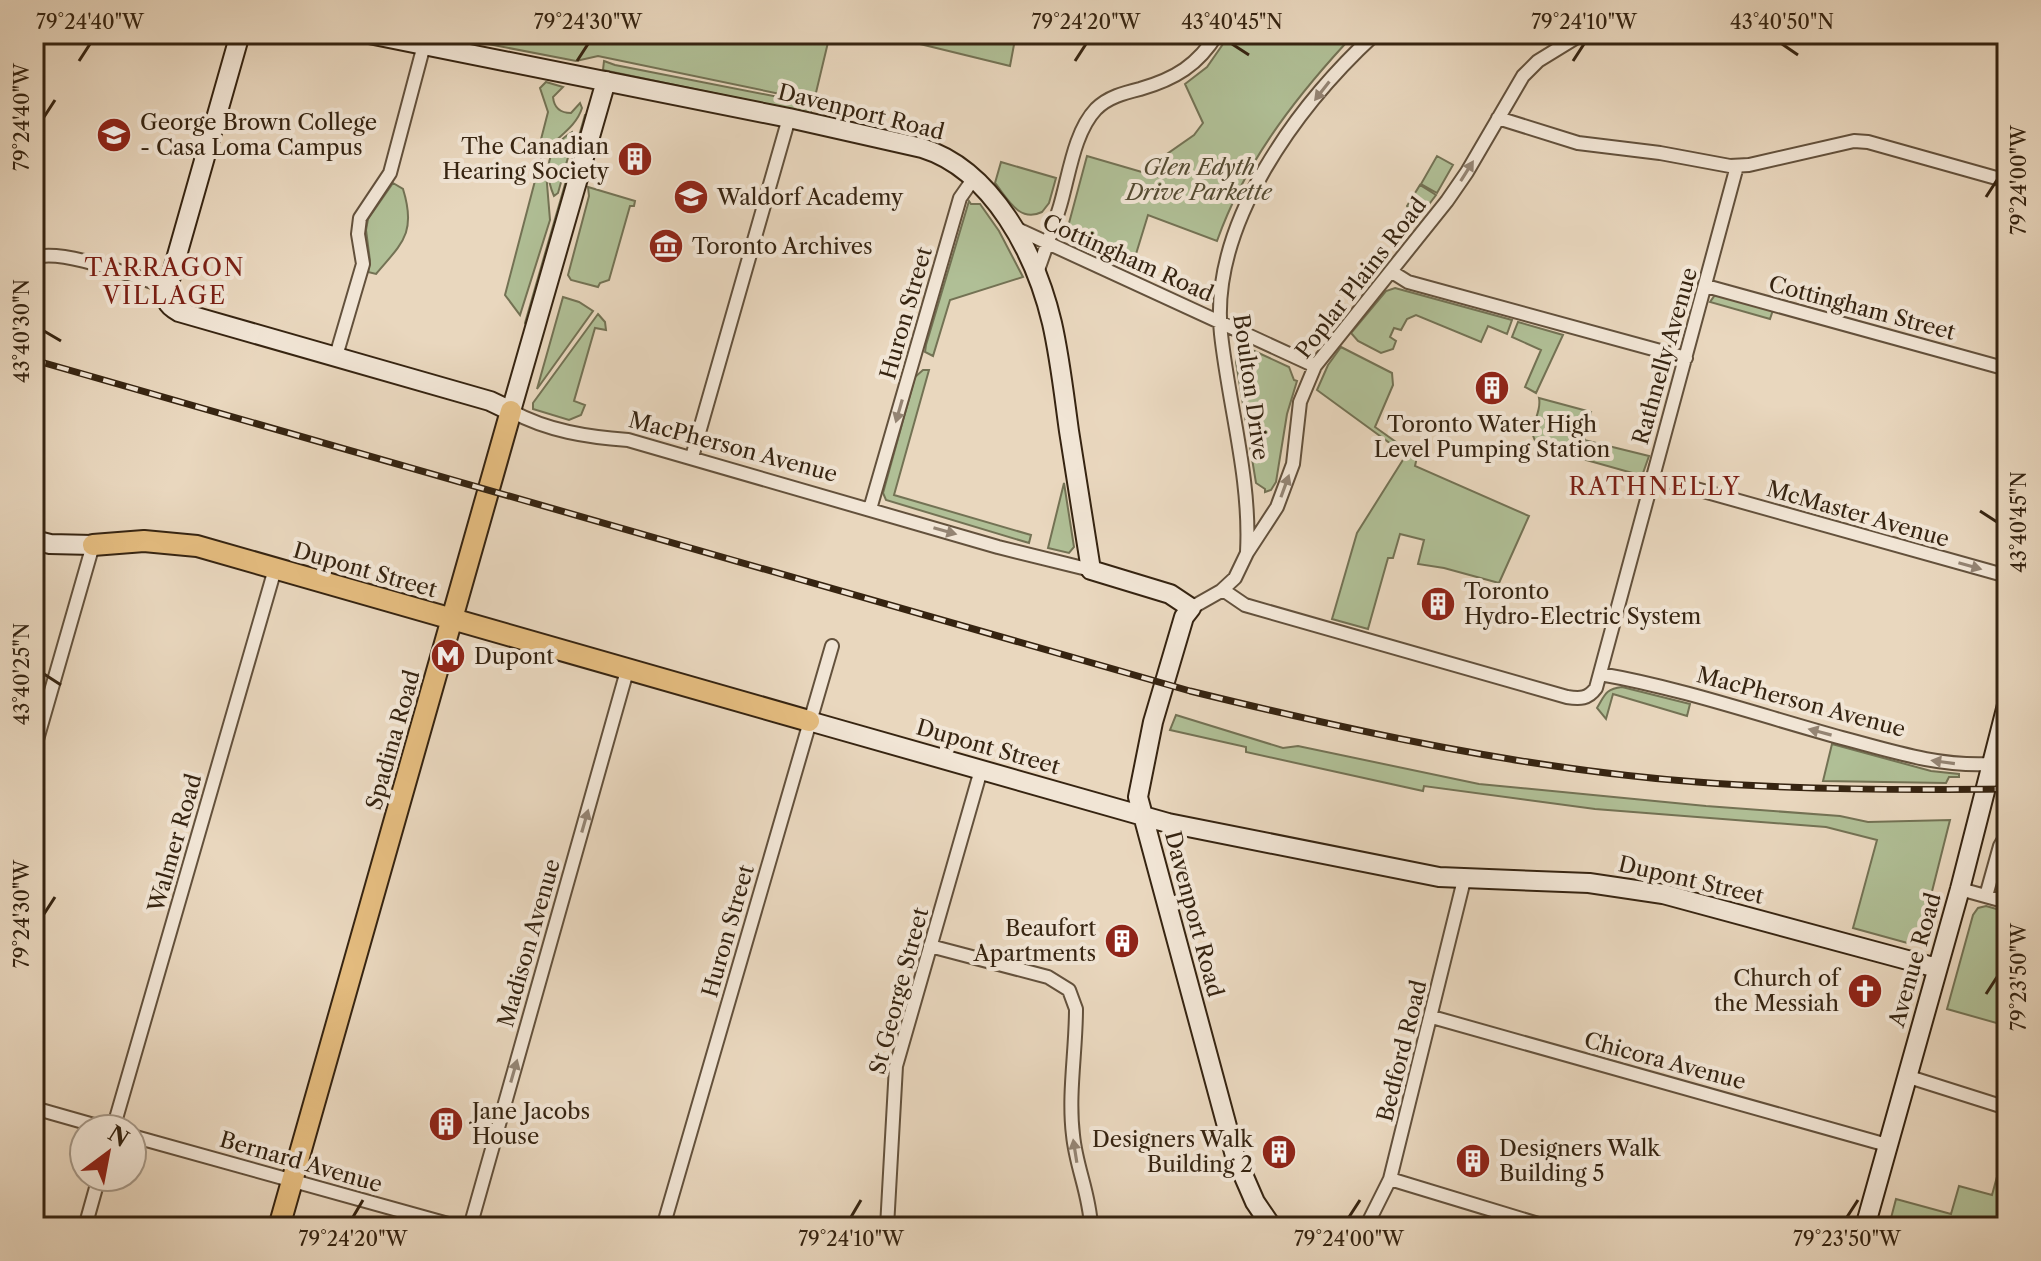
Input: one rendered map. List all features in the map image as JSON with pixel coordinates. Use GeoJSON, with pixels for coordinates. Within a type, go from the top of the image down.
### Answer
{"type":"FeatureCollection","features":[{"type":"Feature","properties":{"kind":"main road","name":"Spadina Road"},"geometry":{"type":"LineString","coordinates":[[279,1227],[511,411]]}},
{"type":"Feature","properties":{"kind":"main road","name":"Dupont Street"},"geometry":{"type":"LineString","coordinates":[[93,545],[144,541],[197,546],[809,721]]}},
{"type":"Feature","properties":{"kind":"street"},"geometry":{"type":"LineString","coordinates":[[34,258],[62,255],[168,287],[240,34]]}},
{"type":"Feature","properties":{"kind":"street","name":"Davenport Road"},"geometry":{"type":"LineString","coordinates":[[369,34],[789,118],[934,152],[953,160],[974,178],[1011,227],[1036,276],[1055,338],[1091,570]]}},
{"type":"Feature","properties":{"kind":"street"},"geometry":{"type":"LineString","coordinates":[[1036,276],[1077,146],[1091,115],[1117,95],[1161,83],[1187,70],[1209,48],[1217,34]]}},
{"type":"Feature","properties":{"kind":"street","name":"Boulton Drive"},"geometry":{"type":"LineString","coordinates":[[1247,553],[1246,496],[1220,322],[1220,299],[1228,253],[1250,194],[1304,113],[1352,55],[1375,34]]}},
{"type":"Feature","properties":{"kind":"street","name":"Poplar Plains Road"},"geometry":{"type":"LineString","coordinates":[[1191,608],[1223,590],[1235,578],[1247,553],[1277,507],[1293,464],[1300,402],[1315,366],[1392,272],[1467,172],[1516,86],[1530,68],[1582,34]]}},
{"type":"Feature","properties":{"kind":"street"},"geometry":{"type":"LineString","coordinates":[[336,356],[363,264],[358,234],[360,218],[390,173],[424,45]]}},
{"type":"Feature","properties":{"kind":"street","name":"Spadina Road"},"geometry":{"type":"LineString","coordinates":[[511,411],[606,81]]}},
{"type":"Feature","properties":{"kind":"street"},"geometry":{"type":"LineString","coordinates":[[692,457],[789,118]]}},
{"type":"Feature","properties":{"kind":"street"},"geometry":{"type":"LineString","coordinates":[[1498,118],[1592,146],[1737,166],[1854,141],[1868,142],[2007,181]]}},
{"type":"Feature","properties":{"kind":"street","name":"Rathnelly Avenue"},"geometry":{"type":"LineString","coordinates":[[1223,590],[1241,603],[1340,633],[1567,697],[1584,698],[1591,695],[1600,674],[1737,166]]}},
{"type":"Feature","properties":{"kind":"street","name":"Huron Street"},"geometry":{"type":"LineString","coordinates":[[870,509],[960,198],[974,178]]}},
{"type":"Feature","properties":{"kind":"street","name":"Cottingham Road"},"geometry":{"type":"LineString","coordinates":[[1011,227],[1315,366]]}},
{"type":"Feature","properties":{"kind":"street"},"geometry":{"type":"LineString","coordinates":[[1392,272],[1408,282],[1686,358]]}},
{"type":"Feature","properties":{"kind":"street","name":"Cottingham Street"},"geometry":{"type":"LineString","coordinates":[[1706,286],[2007,369]]}},
{"type":"Feature","properties":{"kind":"street","name":"MacPherson Avenue"},"geometry":{"type":"LineString","coordinates":[[168,287],[166,300],[169,307],[194,316],[490,401],[526,419],[584,437],[628,440],[998,547],[1091,570],[1170,594],[1191,608]]}},
{"type":"Feature","properties":{"kind":"street","name":"McMaster Avenue"},"geometry":{"type":"LineString","coordinates":[[1652,480],[1664,480],[2007,576]]}},
{"type":"Feature","properties":{"kind":"street","name":"Dupont Street"},"geometry":{"type":"LineString","coordinates":[[34,540],[50,544],[93,545]]}},
{"type":"Feature","properties":{"kind":"street"},"geometry":{"type":"LineString","coordinates":[[34,750],[93,545]]}},
{"type":"Feature","properties":{"kind":"street","name":"Walmer Road"},"geometry":{"type":"LineString","coordinates":[[115,1113],[275,569]]}},
{"type":"Feature","properties":{"kind":"street","name":"Davenport Road"},"geometry":{"type":"LineString","coordinates":[[1191,608],[1184,617],[1153,722],[1138,797],[1235,1156],[1255,1202],[1272,1227]]}},
{"type":"Feature","properties":{"kind":"street","name":"Huron Street"},"geometry":{"type":"LineString","coordinates":[[663,1227],[832,646]]}},
{"type":"Feature","properties":{"kind":"street","name":"Madison Avenue"},"geometry":{"type":"LineString","coordinates":[[470,1227],[627,671]]}},
{"type":"Feature","properties":{"kind":"street","name":"MacPherson Avenue"},"geometry":{"type":"LineString","coordinates":[[1600,674],[1908,756],[1966,765],[1991,764]]}},
{"type":"Feature","properties":{"kind":"street","name":"Avenue Road"},"geometry":{"type":"LineString","coordinates":[[1865,1227],[1960,889],[2007,705]]}},
{"type":"Feature","properties":{"kind":"street","name":"Dupont Street"},"geometry":{"type":"LineString","coordinates":[[809,721],[1142,817],[1337,858],[1464,880],[1589,883],[1663,894],[1937,968]]}},
{"type":"Feature","properties":{"kind":"street","name":"St George Street"},"geometry":{"type":"LineString","coordinates":[[887,1227],[896,1066],[981,770]]}},
{"type":"Feature","properties":{"kind":"street"},"geometry":{"type":"LineString","coordinates":[[1986,896],[2000,846],[2007,834]]}},
{"type":"Feature","properties":{"kind":"street","name":"Bedford Road"},"geometry":{"type":"LineString","coordinates":[[1366,1227],[1390,1179],[1464,880]]}},
{"type":"Feature","properties":{"kind":"street"},"geometry":{"type":"LineString","coordinates":[[1960,889],[2007,902]]}},
{"type":"Feature","properties":{"kind":"street"},"geometry":{"type":"LineString","coordinates":[[930,946],[1048,977],[1069,990],[1076,1014],[1072,1131],[1082,1185],[1090,1203],[1091,1227]]}},
{"type":"Feature","properties":{"kind":"street","name":"Chicora Avenue"},"geometry":{"type":"LineString","coordinates":[[1432,1017],[1887,1145]]}},
{"type":"Feature","properties":{"kind":"street"},"geometry":{"type":"LineString","coordinates":[[1906,1076],[2007,1108]]}},
{"type":"Feature","properties":{"kind":"street"},"geometry":{"type":"LineString","coordinates":[[34,1108],[68,1117]]}},
{"type":"Feature","properties":{"kind":"street","name":"Bernard Avenue"},"geometry":{"type":"LineString","coordinates":[[148,1140],[459,1227]]}},
{"type":"Feature","properties":{"kind":"street"},"geometry":{"type":"LineString","coordinates":[[1390,1179],[1548,1227]]}},
{"type":"Feature","properties":{"kind":"street"},"geometry":{"type":"LineString","coordinates":[[85,1227],[95,1193]]}},
{"type":"Feature","properties":{"kind":"green space"},"geometry":{"type":"Polygon","coordinates":[[[436,34],[830,34],[814,101],[598,56],[576,61],[436,34]]]}},
{"type":"Feature","properties":{"kind":"green space"},"geometry":{"type":"Polygon","coordinates":[[[879,34],[1016,34],[1010,66],[879,34]]]}},
{"type":"Feature","properties":{"kind":"green space","name":"Glen Edyth Drive Parkette"},"geometry":{"type":"Polygon","coordinates":[[[1230,34],[1335,34],[1345,44],[1271,136],[1241,186],[1217,241],[1148,215],[1132,267],[1084,246],[1071,232],[1069,223],[1087,156],[1159,177],[1167,154],[1194,135],[1203,123],[1185,84],[1207,67],[1230,34]]]}},
{"type":"Feature","properties":{"kind":"green space"},"geometry":{"type":"Polygon","coordinates":[[[604,61],[814,104],[810,113],[603,70],[604,61]]]}},
{"type":"Feature","properties":{"kind":"green space"},"geometry":{"type":"Polygon","coordinates":[[[546,82],[563,87],[553,97],[561,111],[571,113],[580,103],[582,108],[570,127],[543,154],[538,151],[548,112],[540,88],[546,82]]]}},
{"type":"Feature","properties":{"kind":"green space"},"geometry":{"type":"Polygon","coordinates":[[[585,115],[588,115],[527,326],[525,323],[585,115]]]}},
{"type":"Feature","properties":{"kind":"green space"},"geometry":{"type":"Polygon","coordinates":[[[572,132],[574,136],[558,193],[554,196],[548,169],[552,152],[572,132]]]}},
{"type":"Feature","properties":{"kind":"green space"},"geometry":{"type":"Polygon","coordinates":[[[1437,156],[1453,165],[1437,193],[1421,184],[1437,156]]]}},
{"type":"Feature","properties":{"kind":"green space"},"geometry":{"type":"Polygon","coordinates":[[[541,158],[545,160],[550,220],[520,315],[505,295],[541,158]]]}},
{"type":"Feature","properties":{"kind":"green space"},"geometry":{"type":"Polygon","coordinates":[[[1001,162],[1056,178],[1049,203],[1042,212],[1034,215],[1020,212],[1010,202],[995,183],[1001,162]]]}},
{"type":"Feature","properties":{"kind":"green space"},"geometry":{"type":"Polygon","coordinates":[[[393,183],[403,189],[407,204],[407,228],[399,246],[376,274],[368,272],[368,219],[393,183]]]}},
{"type":"Feature","properties":{"kind":"green space"},"geometry":{"type":"Polygon","coordinates":[[[1420,185],[1436,195],[1418,219],[1407,206],[1420,185]]]}},
{"type":"Feature","properties":{"kind":"green space"},"geometry":{"type":"Polygon","coordinates":[[[588,187],[635,201],[634,206],[630,206],[609,280],[598,287],[571,280],[568,275],[589,196],[588,187]]]}},
{"type":"Feature","properties":{"kind":"green space"},"geometry":{"type":"Polygon","coordinates":[[[969,201],[980,204],[999,231],[1023,277],[950,300],[933,356],[925,352],[926,345],[969,201]]]}},
{"type":"Feature","properties":{"kind":"green space"},"geometry":{"type":"Polygon","coordinates":[[[1395,288],[1512,320],[1507,334],[1488,326],[1481,342],[1416,315],[1407,319],[1401,330],[1394,328],[1390,337],[1396,341],[1393,349],[1381,353],[1358,341],[1351,333],[1386,291],[1395,288]]]}},
{"type":"Feature","properties":{"kind":"green space"},"geometry":{"type":"Polygon","coordinates":[[[1715,295],[1773,310],[1770,319],[1710,302],[1715,295]]]}},
{"type":"Feature","properties":{"kind":"green space"},"geometry":{"type":"Polygon","coordinates":[[[563,297],[593,311],[537,389],[563,297]]]}},
{"type":"Feature","properties":{"kind":"green space"},"geometry":{"type":"Polygon","coordinates":[[[598,314],[605,322],[606,330],[595,328],[574,401],[585,405],[581,415],[569,420],[533,409],[533,403],[598,314]]]}},
{"type":"Feature","properties":{"kind":"green space"},"geometry":{"type":"Polygon","coordinates":[[[1518,322],[1563,335],[1536,393],[1525,387],[1541,350],[1512,337],[1518,322]]]}},
{"type":"Feature","properties":{"kind":"green space"},"geometry":{"type":"Polygon","coordinates":[[[1341,347],[1392,373],[1393,385],[1375,427],[1417,457],[1415,466],[1529,516],[1499,583],[1418,564],[1424,540],[1400,534],[1393,558],[1388,558],[1368,629],[1332,619],[1357,533],[1406,455],[1317,390],[1328,365],[1341,347]]]}},
{"type":"Feature","properties":{"kind":"green space"},"geometry":{"type":"Polygon","coordinates":[[[1250,349],[1289,367],[1297,381],[1287,414],[1276,482],[1271,490],[1265,492],[1256,483],[1236,362],[1238,353],[1250,349]]]}},
{"type":"Feature","properties":{"kind":"green space"},"geometry":{"type":"Polygon","coordinates":[[[923,370],[929,370],[894,495],[1031,535],[1029,543],[886,500],[883,493],[915,377],[923,370]]]}},
{"type":"Feature","properties":{"kind":"green space"},"geometry":{"type":"Polygon","coordinates":[[[1539,398],[1591,412],[1584,440],[1649,456],[1643,473],[1636,474],[1540,447],[1533,434],[1539,398]]]}},
{"type":"Feature","properties":{"kind":"green space"},"geometry":{"type":"Polygon","coordinates":[[[1064,483],[1074,547],[1069,553],[1048,548],[1064,483]]]}},
{"type":"Feature","properties":{"kind":"green space"},"geometry":{"type":"Polygon","coordinates":[[[1622,687],[1690,704],[1687,716],[1613,694],[1606,719],[1597,708],[1609,691],[1622,687]]]}},
{"type":"Feature","properties":{"kind":"green space"},"geometry":{"type":"Polygon","coordinates":[[[1176,715],[1283,748],[1298,746],[1479,784],[1840,816],[1868,822],[1950,820],[1921,935],[1916,943],[1911,944],[1853,928],[1877,840],[1826,827],[1595,809],[1424,786],[1423,791],[1246,752],[1246,747],[1170,730],[1176,715]]]}},
{"type":"Feature","properties":{"kind":"green space"},"geometry":{"type":"Polygon","coordinates":[[[1832,744],[1931,771],[1959,774],[1959,777],[1949,777],[1946,783],[1823,781],[1832,744]]]}},
{"type":"Feature","properties":{"kind":"green space"},"geometry":{"type":"Polygon","coordinates":[[[1986,906],[2007,912],[2007,1026],[1947,1009],[1973,915],[1978,908],[1986,906]]]}},
{"type":"Feature","properties":{"kind":"green space"},"geometry":{"type":"Polygon","coordinates":[[[2007,1140],[2007,1227],[1926,1227],[1891,1218],[1896,1199],[1951,1214],[1959,1186],[1992,1195],[2007,1140]]]}},
{"type":"Feature","properties":{"kind":"railway"},"geometry":{"type":"LineString","coordinates":[[34,360],[1190,691],[1315,721],[1505,758],[1633,776],[1774,787],[2007,789]]}},
{"type":"Feature","properties":{"kind":"place","name":"George Brown College - Casa Loma Campus"},"geometry":{"type":"Point","coordinates":[114,135]}},
{"type":"Feature","properties":{"kind":"place","name":"The Canadian Hearing Society"},"geometry":{"type":"Point","coordinates":[635,159]}},
{"type":"Feature","properties":{"kind":"place","name":"Waldorf Academy"},"geometry":{"type":"Point","coordinates":[691,197]}},
{"type":"Feature","properties":{"kind":"place","name":"Toronto Archives"},"geometry":{"type":"Point","coordinates":[666,246]}},
{"type":"Feature","properties":{"kind":"place","name":"Toronto Water High Level Pumping Station"},"geometry":{"type":"Point","coordinates":[1492,388]}},
{"type":"Feature","properties":{"kind":"place","name":"Toronto Hydro-Electric System"},"geometry":{"type":"Point","coordinates":[1438,604]}},
{"type":"Feature","properties":{"kind":"place","name":"Dupont"},"geometry":{"type":"Point","coordinates":[448,656]}},
{"type":"Feature","properties":{"kind":"place","name":"Beaufort Apartments"},"geometry":{"type":"Point","coordinates":[1122,941]}},
{"type":"Feature","properties":{"kind":"place","name":"Church of the Messiah"},"geometry":{"type":"Point","coordinates":[1865,991]}},
{"type":"Feature","properties":{"kind":"place","name":"Jane Jacobs House"},"geometry":{"type":"Point","coordinates":[446,1124]}},
{"type":"Feature","properties":{"kind":"place","name":"Designers Walk Building 2"},"geometry":{"type":"Point","coordinates":[1279,1152]}},
{"type":"Feature","properties":{"kind":"place","name":"Designers Walk Building 5"},"geometry":{"type":"Point","coordinates":[1473,1161]}},
{"type":"Feature","properties":{"kind":"district","name":"TARRAGON VILLAGE"},"geometry":{"type":"Point","coordinates":[165,281]}},
{"type":"Feature","properties":{"kind":"district","name":"RATHNELLY"},"geometry":{"type":"Point","coordinates":[1655,486]}}]}
